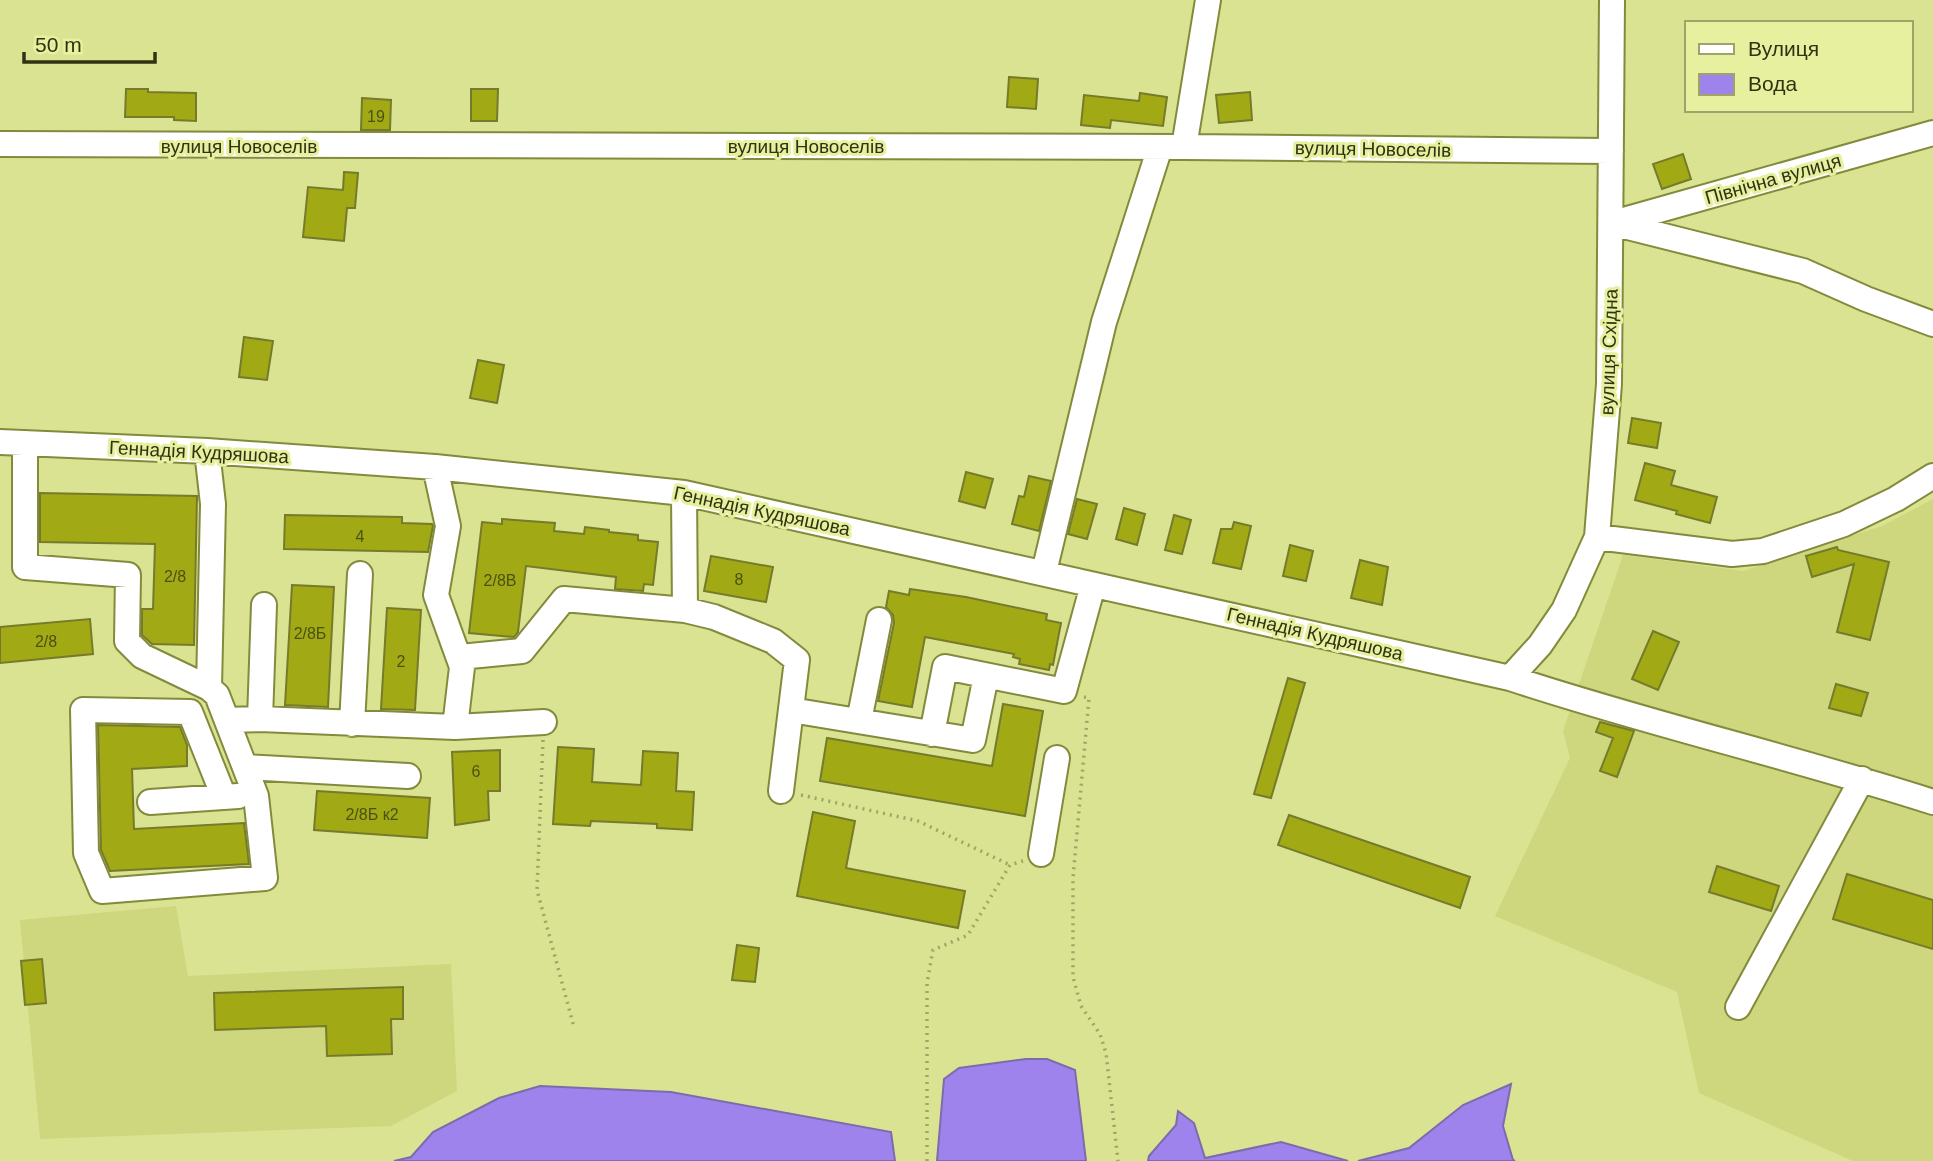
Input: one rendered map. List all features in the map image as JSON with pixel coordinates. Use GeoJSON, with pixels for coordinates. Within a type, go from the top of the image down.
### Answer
{"type":"FeatureCollection","features":[{"type":"Feature","properties":{"kind":"street"},"geometry":{"type":"LineString","coordinates":[[1045,572],[1104,322],[1172,147],[1208,0]]}},
{"type":"Feature","properties":{"kind":"street","name":"вулиця Східна"},"geometry":{"type":"LineString","coordinates":[[1510,678],[1540,645],[1564,610],[1597,537],[1609,384],[1612,0]]}},
{"type":"Feature","properties":{"kind":"street","name":"Північна вулиця"},"geometry":{"type":"LineString","coordinates":[[1612,223],[1933,132]]}},
{"type":"Feature","properties":{"kind":"street","name":"вулиця Новоселів"},"geometry":{"type":"LineString","coordinates":[[0,144],[1611,151]]}},
{"type":"Feature","properties":{"kind":"street"},"geometry":{"type":"LineString","coordinates":[[1612,223],[1802,271],[1933,324]]}},
{"type":"Feature","properties":{"kind":"street"},"geometry":{"type":"LineString","coordinates":[[12,442],[24,567],[128,575],[127,641],[142,656],[209,688],[217,695],[256,796],[265,878],[102,891],[86,853],[83,710],[190,712],[224,797]]}},
{"type":"Feature","properties":{"kind":"street","name":"Геннадія Кудряшова"},"geometry":{"type":"LineString","coordinates":[[12,442],[207,451],[435,467],[684,493],[1510,678],[1574,699],[1862,779],[1933,802]]}},
{"type":"Feature","properties":{"kind":"street"},"geometry":{"type":"LineString","coordinates":[[207,451],[213,504],[209,688]]}},
{"type":"Feature","properties":{"kind":"street"},"geometry":{"type":"LineString","coordinates":[[435,467],[448,526],[436,595],[462,667],[455,727]]}},
{"type":"Feature","properties":{"kind":"street"},"geometry":{"type":"LineString","coordinates":[[1597,537],[1732,554],[1755,552],[1789,544],[1844,524],[1896,499],[1933,476]]}},
{"type":"Feature","properties":{"kind":"street"},"geometry":{"type":"LineString","coordinates":[[684,493],[685,610]]}},
{"type":"Feature","properties":{"kind":"street"},"geometry":{"type":"LineString","coordinates":[[352,724],[360,574]]}},
{"type":"Feature","properties":{"kind":"street"},"geometry":{"type":"LineString","coordinates":[[932,734],[945,667],[1064,691],[1093,585]]}},
{"type":"Feature","properties":{"kind":"street"},"geometry":{"type":"LineString","coordinates":[[460,657],[522,651],[564,599],[685,610],[714,617],[773,641],[797,660],[781,791]]}},
{"type":"Feature","properties":{"kind":"street"},"geometry":{"type":"LineString","coordinates":[[260,719],[264,605]]}},
{"type":"Feature","properties":{"kind":"street"},"geometry":{"type":"LineString","coordinates":[[859,722],[879,620]]}},
{"type":"Feature","properties":{"kind":"street"},"geometry":{"type":"LineString","coordinates":[[791,710],[973,740],[986,676]]}},
{"type":"Feature","properties":{"kind":"street"},"geometry":{"type":"LineString","coordinates":[[227,720],[455,727],[544,722]]}},
{"type":"Feature","properties":{"kind":"street"},"geometry":{"type":"LineString","coordinates":[[1041,854],[1058,758]]}},
{"type":"Feature","properties":{"kind":"street"},"geometry":{"type":"LineString","coordinates":[[245,767],[408,776]]}},
{"type":"Feature","properties":{"kind":"street"},"geometry":{"type":"LineString","coordinates":[[1738,1007],[1862,779]]}},
{"type":"Feature","properties":{"kind":"street"},"geometry":{"type":"LineString","coordinates":[[150,802],[256,796]]}},
{"type":"Feature","properties":{"kind":"path"},"geometry":{"type":"LineString","coordinates":[[1064,691],[1089,698],[1073,878],[1073,977],[1081,1006],[1100,1034],[1106,1053],[1118,1161]]}},
{"type":"Feature","properties":{"kind":"path"},"geometry":{"type":"LineString","coordinates":[[544,722],[537,890],[574,1027]]}},
{"type":"Feature","properties":{"kind":"path"},"geometry":{"type":"LineString","coordinates":[[781,791],[918,821],[1010,865]]}},
{"type":"Feature","properties":{"kind":"path"},"geometry":{"type":"LineString","coordinates":[[927,1161],[927,984],[933,950],[968,934],[1010,865],[1076,842]]}},
{"type":"Feature","properties":{"kind":"shaded area"},"geometry":{"type":"Polygon","coordinates":[[[1933,499],[1933,1161],[1853,1161],[1699,1093],[1677,992],[1495,916],[1570,758],[1563,731],[1623,555],[1743,571],[1882,526],[1933,499]]]}},
{"type":"Feature","properties":{"kind":"shaded area"},"geometry":{"type":"Polygon","coordinates":[[[176,906],[188,976],[451,964],[457,1091],[391,1126],[40,1139],[20,920],[176,906]]]}},
{"type":"Feature","properties":{"kind":"water"},"geometry":{"type":"Polygon","coordinates":[[[1026,1059],[1047,1059],[1075,1070],[1086,1161],[937,1161],[944,1079],[959,1068],[1026,1059]]]}},
{"type":"Feature","properties":{"kind":"water"},"geometry":{"type":"Polygon","coordinates":[[[1511,1084],[1503,1126],[1515,1161],[1358,1161],[1409,1148],[1463,1105],[1511,1084]]]}},
{"type":"Feature","properties":{"kind":"water"},"geometry":{"type":"Polygon","coordinates":[[[540,1086],[671,1092],[891,1132],[895,1161],[394,1161],[411,1157],[433,1132],[499,1098],[540,1086]]]}},
{"type":"Feature","properties":{"kind":"water"},"geometry":{"type":"Polygon","coordinates":[[[1178,1111],[1194,1123],[1205,1158],[1281,1142],[1348,1161],[1148,1161],[1149,1156],[1176,1125],[1178,1111]]]}},
{"type":"Feature","properties":{"kind":"building"},"geometry":{"type":"Polygon","coordinates":[[[1009,77],[1038,79],[1036,109],[1007,107],[1009,77]]]}},
{"type":"Feature","properties":{"kind":"building"},"geometry":{"type":"Polygon","coordinates":[[[126,89],[196,93],[196,121],[174,120],[174,117],[125,117],[126,89]]]}},
{"type":"Feature","properties":{"kind":"building"},"geometry":{"type":"Polygon","coordinates":[[[471,89],[498,89],[497,121],[471,121],[471,89]]]}},
{"type":"Feature","properties":{"kind":"building"},"geometry":{"type":"Polygon","coordinates":[[[1250,92],[1252,120],[1219,123],[1216,95],[1250,92]]]}},
{"type":"Feature","properties":{"kind":"building"},"geometry":{"type":"Polygon","coordinates":[[[1140,93],[1167,97],[1163,126],[1111,120],[1110,128],[1081,125],[1084,95],[1139,101],[1140,93]]]}},
{"type":"Feature","properties":{"kind":"building"},"geometry":{"type":"Polygon","coordinates":[[[362,98],[391,100],[390,130],[361,130],[362,98]]]}},
{"type":"Feature","properties":{"kind":"building"},"geometry":{"type":"Polygon","coordinates":[[[1683,154],[1691,179],[1662,189],[1653,164],[1683,154]]]}},
{"type":"Feature","properties":{"kind":"building"},"geometry":{"type":"Polygon","coordinates":[[[344,172],[358,173],[355,208],[347,208],[344,241],[303,237],[308,187],[343,190],[344,172]]]}},
{"type":"Feature","properties":{"kind":"building"},"geometry":{"type":"Polygon","coordinates":[[[244,337],[273,341],[267,380],[239,377],[244,337]]]}},
{"type":"Feature","properties":{"kind":"building"},"geometry":{"type":"Polygon","coordinates":[[[478,360],[504,365],[497,403],[470,398],[478,360]]]}},
{"type":"Feature","properties":{"kind":"building"},"geometry":{"type":"Polygon","coordinates":[[[1632,418],[1661,423],[1657,448],[1628,443],[1632,418]]]}},
{"type":"Feature","properties":{"kind":"building"},"geometry":{"type":"Polygon","coordinates":[[[1645,463],[1675,471],[1671,485],[1717,497],[1710,523],[1635,500],[1645,463]]]}},
{"type":"Feature","properties":{"kind":"building"},"geometry":{"type":"Polygon","coordinates":[[[966,472],[993,479],[985,508],[959,501],[966,472]]]}},
{"type":"Feature","properties":{"kind":"building"},"geometry":{"type":"Polygon","coordinates":[[[1029,476],[1051,481],[1039,531],[1012,524],[1019,496],[1024,497],[1029,476]]]}},
{"type":"Feature","properties":{"kind":"building"},"geometry":{"type":"Polygon","coordinates":[[[40,493],[197,496],[194,645],[152,644],[142,635],[142,609],[153,609],[155,544],[40,542],[40,493]]]}},
{"type":"Feature","properties":{"kind":"building"},"geometry":{"type":"Polygon","coordinates":[[[1077,499],[1097,504],[1087,539],[1068,534],[1077,499]]]}},
{"type":"Feature","properties":{"kind":"building"},"geometry":{"type":"Polygon","coordinates":[[[1124,508],[1145,514],[1137,545],[1116,539],[1124,508]]]}},
{"type":"Feature","properties":{"kind":"building"},"geometry":{"type":"Polygon","coordinates":[[[285,515],[402,517],[402,523],[433,526],[428,552],[284,549],[285,515]]]}},
{"type":"Feature","properties":{"kind":"building"},"geometry":{"type":"Polygon","coordinates":[[[1174,515],[1191,520],[1182,554],[1165,550],[1174,515]]]}},
{"type":"Feature","properties":{"kind":"building"},"geometry":{"type":"Polygon","coordinates":[[[502,519],[555,523],[554,531],[584,534],[585,527],[609,530],[638,535],[638,540],[658,542],[653,585],[644,584],[643,591],[615,589],[616,577],[526,566],[518,632],[514,637],[469,633],[482,522],[502,524],[502,519]]]}},
{"type":"Feature","properties":{"kind":"building"},"geometry":{"type":"Polygon","coordinates":[[[1234,522],[1251,526],[1241,569],[1213,563],[1221,529],[1232,529],[1234,522]]]}},
{"type":"Feature","properties":{"kind":"building"},"geometry":{"type":"Polygon","coordinates":[[[1290,545],[1313,551],[1306,581],[1283,576],[1290,545]]]}},
{"type":"Feature","properties":{"kind":"building"},"geometry":{"type":"Polygon","coordinates":[[[1837,547],[1838,550],[1889,562],[1870,640],[1837,632],[1854,564],[1812,577],[1806,556],[1837,547]]]}},
{"type":"Feature","properties":{"kind":"building"},"geometry":{"type":"Polygon","coordinates":[[[711,556],[773,567],[766,602],[704,591],[711,556]]]}},
{"type":"Feature","properties":{"kind":"building"},"geometry":{"type":"Polygon","coordinates":[[[1360,560],[1388,567],[1382,605],[1351,598],[1360,560]]]}},
{"type":"Feature","properties":{"kind":"building"},"geometry":{"type":"Polygon","coordinates":[[[292,585],[334,587],[328,707],[285,705],[292,585]]]}},
{"type":"Feature","properties":{"kind":"building"},"geometry":{"type":"Polygon","coordinates":[[[910,589],[966,597],[1047,614],[1046,620],[1061,623],[1053,665],[1050,664],[1049,670],[1019,664],[1020,659],[1013,657],[1014,654],[925,637],[912,707],[878,701],[894,623],[893,615],[886,607],[889,591],[909,595],[910,589]]]}},
{"type":"Feature","properties":{"kind":"building"},"geometry":{"type":"Polygon","coordinates":[[[387,608],[421,610],[415,710],[381,709],[387,608]]]}},
{"type":"Feature","properties":{"kind":"building"},"geometry":{"type":"Polygon","coordinates":[[[90,619],[93,654],[0,663],[0,627],[90,619]]]}},
{"type":"Feature","properties":{"kind":"building"},"geometry":{"type":"Polygon","coordinates":[[[1653,631],[1679,642],[1658,690],[1632,679],[1653,631]]]}},
{"type":"Feature","properties":{"kind":"building"},"geometry":{"type":"Polygon","coordinates":[[[1288,678],[1305,683],[1271,798],[1254,794],[1288,678]]]}},
{"type":"Feature","properties":{"kind":"building"},"geometry":{"type":"Polygon","coordinates":[[[1836,684],[1868,693],[1861,716],[1829,708],[1836,684]]]}},
{"type":"Feature","properties":{"kind":"building"},"geometry":{"type":"Polygon","coordinates":[[[1003,704],[1043,711],[1025,816],[820,781],[827,738],[992,766],[1003,704]]]}},
{"type":"Feature","properties":{"kind":"building"},"geometry":{"type":"Polygon","coordinates":[[[1600,722],[1634,731],[1617,777],[1600,771],[1613,738],[1596,732],[1600,722]]]}},
{"type":"Feature","properties":{"kind":"building"},"geometry":{"type":"Polygon","coordinates":[[[98,725],[180,727],[187,745],[187,766],[132,769],[134,829],[244,823],[249,864],[110,871],[101,850],[98,725]]]}},
{"type":"Feature","properties":{"kind":"building"},"geometry":{"type":"Polygon","coordinates":[[[558,747],[594,749],[592,782],[641,785],[643,751],[678,753],[676,791],[694,792],[692,830],[657,828],[657,824],[591,821],[590,826],[553,824],[558,747]]]}},
{"type":"Feature","properties":{"kind":"building"},"geometry":{"type":"Polygon","coordinates":[[[500,750],[500,791],[488,791],[489,820],[455,825],[452,752],[500,750]]]}},
{"type":"Feature","properties":{"kind":"building"},"geometry":{"type":"Polygon","coordinates":[[[317,791],[430,798],[427,838],[314,830],[317,791]]]}},
{"type":"Feature","properties":{"kind":"building"},"geometry":{"type":"Polygon","coordinates":[[[813,812],[855,821],[846,868],[965,891],[958,928],[797,896],[813,812]]]}},
{"type":"Feature","properties":{"kind":"building"},"geometry":{"type":"Polygon","coordinates":[[[1289,815],[1470,877],[1460,908],[1278,845],[1289,815]]]}},
{"type":"Feature","properties":{"kind":"building"},"geometry":{"type":"Polygon","coordinates":[[[1717,866],[1779,886],[1771,911],[1709,892],[1717,866]]]}},
{"type":"Feature","properties":{"kind":"building"},"geometry":{"type":"Polygon","coordinates":[[[1847,874],[1933,900],[1933,949],[1833,919],[1847,874]]]}},
{"type":"Feature","properties":{"kind":"building"},"geometry":{"type":"Polygon","coordinates":[[[737,945],[759,948],[755,982],[732,980],[737,945]]]}},
{"type":"Feature","properties":{"kind":"building"},"geometry":{"type":"Polygon","coordinates":[[[42,959],[46,1003],[25,1005],[21,961],[42,959]]]}},
{"type":"Feature","properties":{"kind":"building"},"geometry":{"type":"Polygon","coordinates":[[[403,987],[403,1019],[391,1019],[392,1054],[327,1056],[326,1026],[215,1030],[214,993],[403,987]]]}}]}
